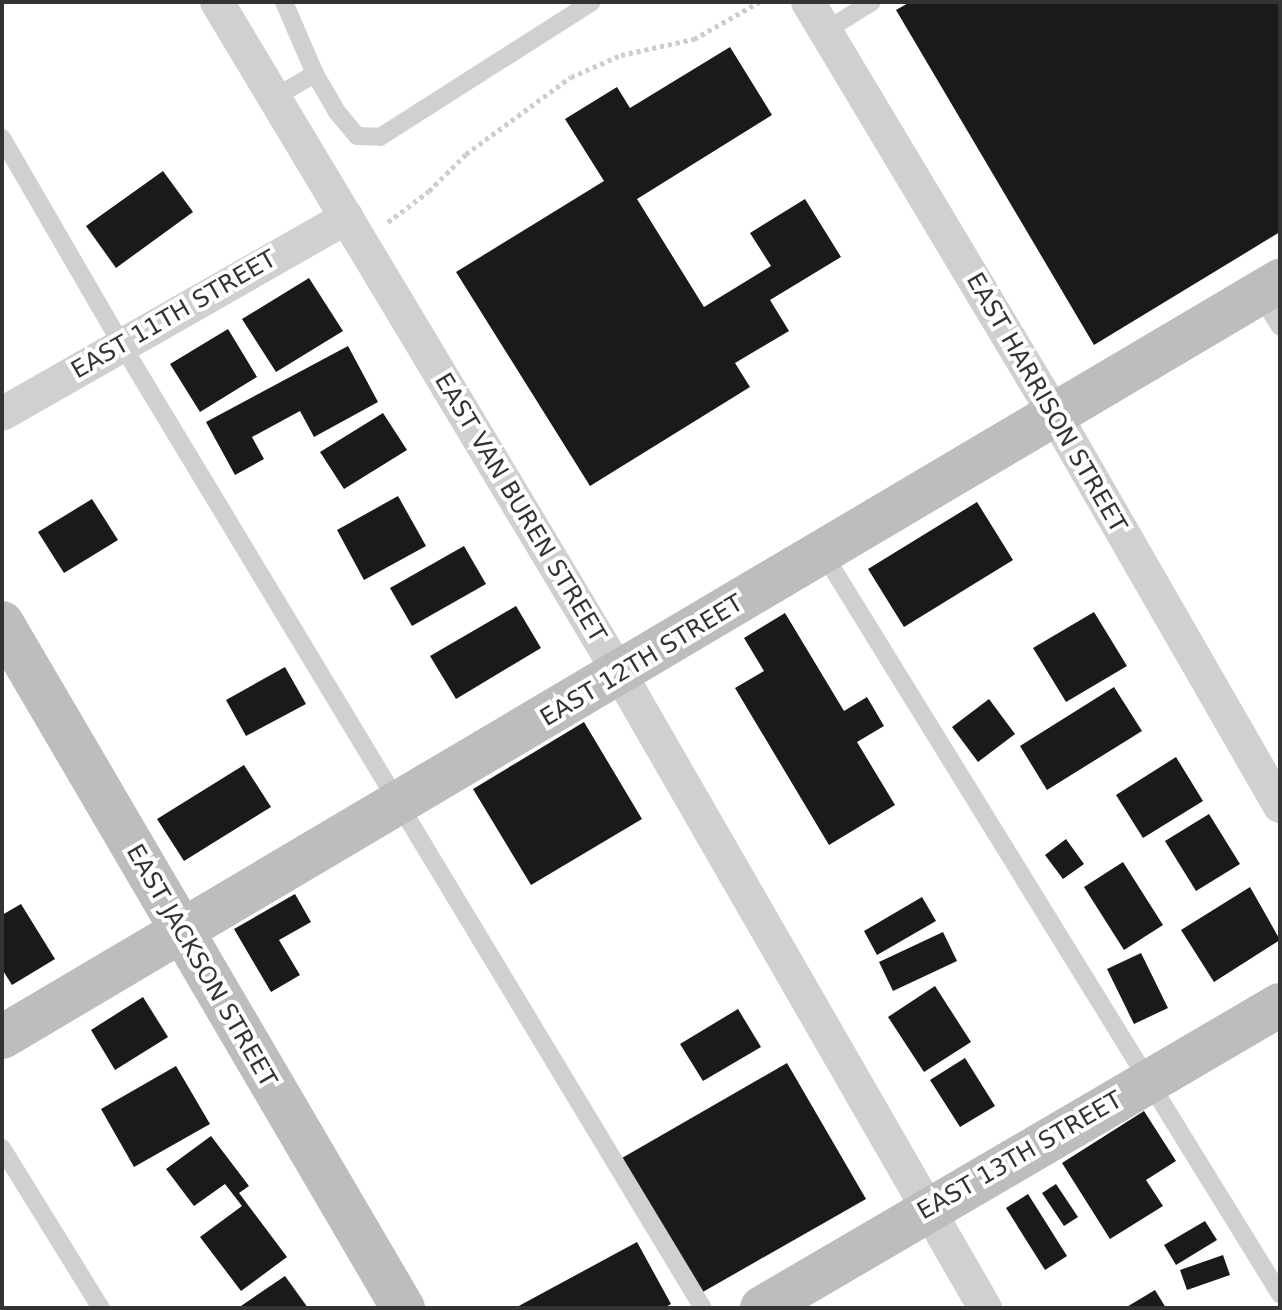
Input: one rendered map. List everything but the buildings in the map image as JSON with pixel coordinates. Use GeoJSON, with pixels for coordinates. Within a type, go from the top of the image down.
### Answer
{"type":"FeatureCollection","features":[{"type":"Feature","properties":{"kind":"main road","name":"EAST 12TH STREET"},"geometry":{"type":"LineString","coordinates":[[2,1037],[1055,415],[1273,300]]}},
{"type":"Feature","properties":{"kind":"main road","name":"EAST JACKSON STREET"},"geometry":{"type":"LineString","coordinates":[[2,623],[403,1308]]}},
{"type":"Feature","properties":{"kind":"main road","name":"EAST 13TH STREET"},"geometry":{"type":"LineString","coordinates":[[762,1308],[1280,1005]]}},
{"type":"Feature","properties":{"kind":"street","name":"EAST VAN BUREN STREET"},"geometry":{"type":"LineString","coordinates":[[217,2],[620,674],[985,1308]]}},
{"type":"Feature","properties":{"kind":"street","name":"EAST HARRISON STREET"},"geometry":{"type":"LineString","coordinates":[[808,2],[1055,415],[1280,806]]}},
{"type":"Feature","properties":{"kind":"street","name":"EAST 11TH STREET"},"geometry":{"type":"LineString","coordinates":[[2,414],[122,345],[353,228]]}},
{"type":"Feature","properties":{"kind":"lane"},"geometry":{"type":"LineString","coordinates":[[284,2],[315,74],[337,112],[357,136],[380,137],[592,2]]}},
{"type":"Feature","properties":{"kind":"lane"},"geometry":{"type":"LineString","coordinates":[[825,31],[872,2]]}},
{"type":"Feature","properties":{"kind":"lane"},"geometry":{"type":"LineString","coordinates":[[275,97],[315,74]]}},
{"type":"Feature","properties":{"kind":"lane"},"geometry":{"type":"LineString","coordinates":[[2,138],[122,345],[703,1308]]}},
{"type":"Feature","properties":{"kind":"lane"},"geometry":{"type":"LineString","coordinates":[[823,553],[1280,1294]]}},
{"type":"Feature","properties":{"kind":"lane"},"geometry":{"type":"LineString","coordinates":[[2,1148],[101,1308]]}},
{"type":"Feature","properties":{"kind":"path"},"geometry":{"type":"LineString","coordinates":[[353,228],[395,218],[429,191],[466,154],[571,77],[621,55],[694,39],[759,2]]}}]}
